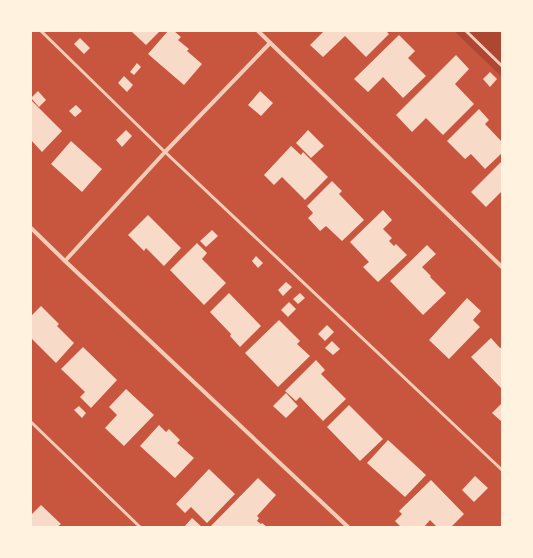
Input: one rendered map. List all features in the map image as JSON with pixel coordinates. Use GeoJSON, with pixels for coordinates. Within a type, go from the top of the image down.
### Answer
{"type":"FeatureCollection","features":[{"type":"Feature","properties":{"kind":"street"},"geometry":{"type":"LineString","coordinates":[[258,31],[502,267]]}},
{"type":"Feature","properties":{"kind":"street"},"geometry":{"type":"LineString","coordinates":[[65,261],[165,152],[270,42]]}},
{"type":"Feature","properties":{"kind":"street"},"geometry":{"type":"LineString","coordinates":[[31,228],[348,527]]}},
{"type":"Feature","properties":{"kind":"lane"},"geometry":{"type":"LineString","coordinates":[[41,31],[165,152],[502,470]]}},
{"type":"Feature","properties":{"kind":"lane"},"geometry":{"type":"LineString","coordinates":[[466,31],[502,66]]}},
{"type":"Feature","properties":{"kind":"lane"},"geometry":{"type":"LineString","coordinates":[[31,422],[140,527]]}},
{"type":"Feature","properties":{"kind":"shaded area"},"geometry":{"type":"Polygon","coordinates":[[[454,31],[502,31],[502,77],[454,31]]]}},
{"type":"Feature","properties":{"kind":"building"},"geometry":{"type":"Polygon","coordinates":[[[131,31],[160,31],[146,45],[131,31]]]}},
{"type":"Feature","properties":{"kind":"building"},"geometry":{"type":"Polygon","coordinates":[[[168,31],[174,31],[181,37],[178,40],[189,49],[187,51],[202,64],[184,85],[148,54],[168,31]]]}},
{"type":"Feature","properties":{"kind":"building"},"geometry":{"type":"Polygon","coordinates":[[[324,31],[386,31],[389,34],[366,57],[345,36],[323,57],[310,45],[324,31]]]}},
{"type":"Feature","properties":{"kind":"building"},"geometry":{"type":"Polygon","coordinates":[[[399,35],[415,51],[408,58],[426,76],[403,98],[383,77],[368,92],[354,79],[399,35]]]}},
{"type":"Feature","properties":{"kind":"building"},"geometry":{"type":"Polygon","coordinates":[[[80,38],[90,48],[84,54],[74,44],[80,38]]]}},
{"type":"Feature","properties":{"kind":"building"},"geometry":{"type":"Polygon","coordinates":[[[456,55],[469,69],[455,84],[474,104],[443,135],[426,118],[412,132],[396,115],[456,55]]]}},
{"type":"Feature","properties":{"kind":"building"},"geometry":{"type":"Polygon","coordinates":[[[137,63],[141,67],[134,75],[130,72],[137,63]]]}},
{"type":"Feature","properties":{"kind":"building"},"geometry":{"type":"Polygon","coordinates":[[[490,72],[497,79],[490,87],[483,79],[490,72]]]}},
{"type":"Feature","properties":{"kind":"building"},"geometry":{"type":"Polygon","coordinates":[[[124,76],[133,85],[127,92],[118,83],[124,76]]]}},
{"type":"Feature","properties":{"kind":"building"},"geometry":{"type":"Polygon","coordinates":[[[38,91],[46,100],[39,107],[31,98],[38,91]]]}},
{"type":"Feature","properties":{"kind":"building"},"geometry":{"type":"Polygon","coordinates":[[[260,91],[273,103],[261,116],[248,105],[260,91]]]}},
{"type":"Feature","properties":{"kind":"building"},"geometry":{"type":"Polygon","coordinates":[[[31,100],[62,131],[42,152],[31,140],[31,100]]]}},
{"type":"Feature","properties":{"kind":"building"},"geometry":{"type":"Polygon","coordinates":[[[76,105],[82,111],[75,117],[69,111],[76,105]]]}},
{"type":"Feature","properties":{"kind":"building"},"geometry":{"type":"Polygon","coordinates":[[[479,109],[489,120],[485,124],[502,142],[502,153],[485,169],[471,154],[465,159],[447,141],[479,109]]]}},
{"type":"Feature","properties":{"kind":"building"},"geometry":{"type":"Polygon","coordinates":[[[126,130],[132,136],[122,147],[116,140],[126,130]]]}},
{"type":"Feature","properties":{"kind":"building"},"geometry":{"type":"Polygon","coordinates":[[[308,130],[324,146],[311,158],[296,143],[308,130]]]}},
{"type":"Feature","properties":{"kind":"building"},"geometry":{"type":"Polygon","coordinates":[[[71,141],[102,169],[82,192],[51,164],[71,141]]]}},
{"type":"Feature","properties":{"kind":"building"},"geometry":{"type":"Polygon","coordinates":[[[291,146],[301,155],[303,152],[328,177],[305,200],[282,177],[274,185],[264,175],[291,146]]]}},
{"type":"Feature","properties":{"kind":"building"},"geometry":{"type":"Polygon","coordinates":[[[502,161],[502,191],[486,207],[471,192],[502,161]]]}},
{"type":"Feature","properties":{"kind":"building"},"geometry":{"type":"Polygon","coordinates":[[[332,181],[342,191],[339,194],[364,220],[342,241],[326,226],[320,231],[308,218],[313,213],[307,206],[332,181]]]}},
{"type":"Feature","properties":{"kind":"building"},"geometry":{"type":"Polygon","coordinates":[[[383,210],[392,220],[383,229],[392,238],[389,241],[394,246],[396,244],[407,255],[378,282],[363,267],[369,262],[350,242],[383,210]]]}},
{"type":"Feature","properties":{"kind":"building"},"geometry":{"type":"Polygon","coordinates":[[[148,215],[181,248],[164,266],[146,248],[144,251],[128,235],[148,215]]]}},
{"type":"Feature","properties":{"kind":"building"},"geometry":{"type":"Polygon","coordinates":[[[212,230],[218,236],[206,247],[200,241],[212,230]]]}},
{"type":"Feature","properties":{"kind":"building"},"geometry":{"type":"Polygon","coordinates":[[[197,243],[207,253],[202,259],[226,283],[204,305],[170,270],[197,243]]]}},
{"type":"Feature","properties":{"kind":"building"},"geometry":{"type":"Polygon","coordinates":[[[427,245],[436,254],[422,267],[446,293],[423,315],[390,281],[427,245]]]}},
{"type":"Feature","properties":{"kind":"building"},"geometry":{"type":"Polygon","coordinates":[[[256,256],[263,263],[258,268],[252,261],[256,256]]]}},
{"type":"Feature","properties":{"kind":"building"},"geometry":{"type":"Polygon","coordinates":[[[286,282],[292,287],[283,296],[278,290],[286,282]]]}},
{"type":"Feature","properties":{"kind":"building"},"geometry":{"type":"Polygon","coordinates":[[[229,293],[261,326],[240,347],[230,336],[231,334],[210,312],[229,293]]]}},
{"type":"Feature","properties":{"kind":"building"},"geometry":{"type":"Polygon","coordinates":[[[300,293],[305,298],[298,304],[293,299],[300,293]]]}},
{"type":"Feature","properties":{"kind":"building"},"geometry":{"type":"Polygon","coordinates":[[[467,298],[481,311],[473,320],[480,327],[449,359],[429,340],[467,298]]]}},
{"type":"Feature","properties":{"kind":"building"},"geometry":{"type":"Polygon","coordinates":[[[289,302],[296,309],[288,317],[281,310],[289,302]]]}},
{"type":"Feature","properties":{"kind":"building"},"geometry":{"type":"Polygon","coordinates":[[[41,306],[59,324],[57,326],[74,343],[56,363],[31,338],[31,316],[41,306]]]}},
{"type":"Feature","properties":{"kind":"building"},"geometry":{"type":"Polygon","coordinates":[[[279,320],[300,341],[297,344],[310,356],[278,387],[245,353],[279,320]]]}},
{"type":"Feature","properties":{"kind":"building"},"geometry":{"type":"Polygon","coordinates":[[[327,325],[334,332],[325,341],[318,334],[327,325]]]}},
{"type":"Feature","properties":{"kind":"building"},"geometry":{"type":"Polygon","coordinates":[[[491,338],[500,348],[502,347],[502,389],[471,357],[491,338]]]}},
{"type":"Feature","properties":{"kind":"building"},"geometry":{"type":"Polygon","coordinates":[[[332,341],[340,349],[333,355],[325,348],[332,341]]]}},
{"type":"Feature","properties":{"kind":"building"},"geometry":{"type":"Polygon","coordinates":[[[83,347],[117,380],[91,408],[80,397],[85,392],[61,369],[83,347]]]}},
{"type":"Feature","properties":{"kind":"building"},"geometry":{"type":"Polygon","coordinates":[[[316,360],[325,370],[321,374],[346,399],[323,421],[300,397],[296,401],[285,391],[316,360]]]}},
{"type":"Feature","properties":{"kind":"building"},"geometry":{"type":"Polygon","coordinates":[[[126,389],[154,415],[124,446],[105,428],[117,415],[109,407],[126,389]]]}},
{"type":"Feature","properties":{"kind":"building"},"geometry":{"type":"Polygon","coordinates":[[[286,393],[298,406],[286,418],[273,406],[286,393]]]}},
{"type":"Feature","properties":{"kind":"building"},"geometry":{"type":"Polygon","coordinates":[[[502,403],[502,422],[492,413],[502,403]]]}},
{"type":"Feature","properties":{"kind":"building"},"geometry":{"type":"Polygon","coordinates":[[[349,405],[383,439],[360,461],[327,427],[349,405]]]}},
{"type":"Feature","properties":{"kind":"building"},"geometry":{"type":"Polygon","coordinates":[[[79,406],[86,413],[82,418],[74,410],[79,406]]]}},
{"type":"Feature","properties":{"kind":"building"},"geometry":{"type":"Polygon","coordinates":[[[159,425],[166,432],[169,429],[180,440],[177,443],[194,458],[175,478],[140,446],[159,425]]]}},
{"type":"Feature","properties":{"kind":"building"},"geometry":{"type":"Polygon","coordinates":[[[388,440],[426,475],[405,497],[367,463],[388,440]]]}},
{"type":"Feature","properties":{"kind":"building"},"geometry":{"type":"Polygon","coordinates":[[[209,469],[235,494],[207,523],[191,507],[185,513],[176,504],[209,469]]]}},
{"type":"Feature","properties":{"kind":"building"},"geometry":{"type":"Polygon","coordinates":[[[475,476],[488,488],[474,502],[462,490],[475,476]]]}},
{"type":"Feature","properties":{"kind":"building"},"geometry":{"type":"Polygon","coordinates":[[[258,478],[276,495],[257,516],[259,518],[257,521],[267,527],[210,527],[258,478]]]}},
{"type":"Feature","properties":{"kind":"building"},"geometry":{"type":"Polygon","coordinates":[[[431,480],[464,514],[451,527],[437,527],[430,520],[424,527],[401,527],[395,521],[402,514],[399,511],[431,480]]]}},
{"type":"Feature","properties":{"kind":"building"},"geometry":{"type":"Polygon","coordinates":[[[41,505],[61,524],[57,527],[31,527],[31,515],[41,505]]]}},
{"type":"Feature","properties":{"kind":"building"},"geometry":{"type":"Polygon","coordinates":[[[192,518],[202,527],[184,527],[192,518]]]}}]}
